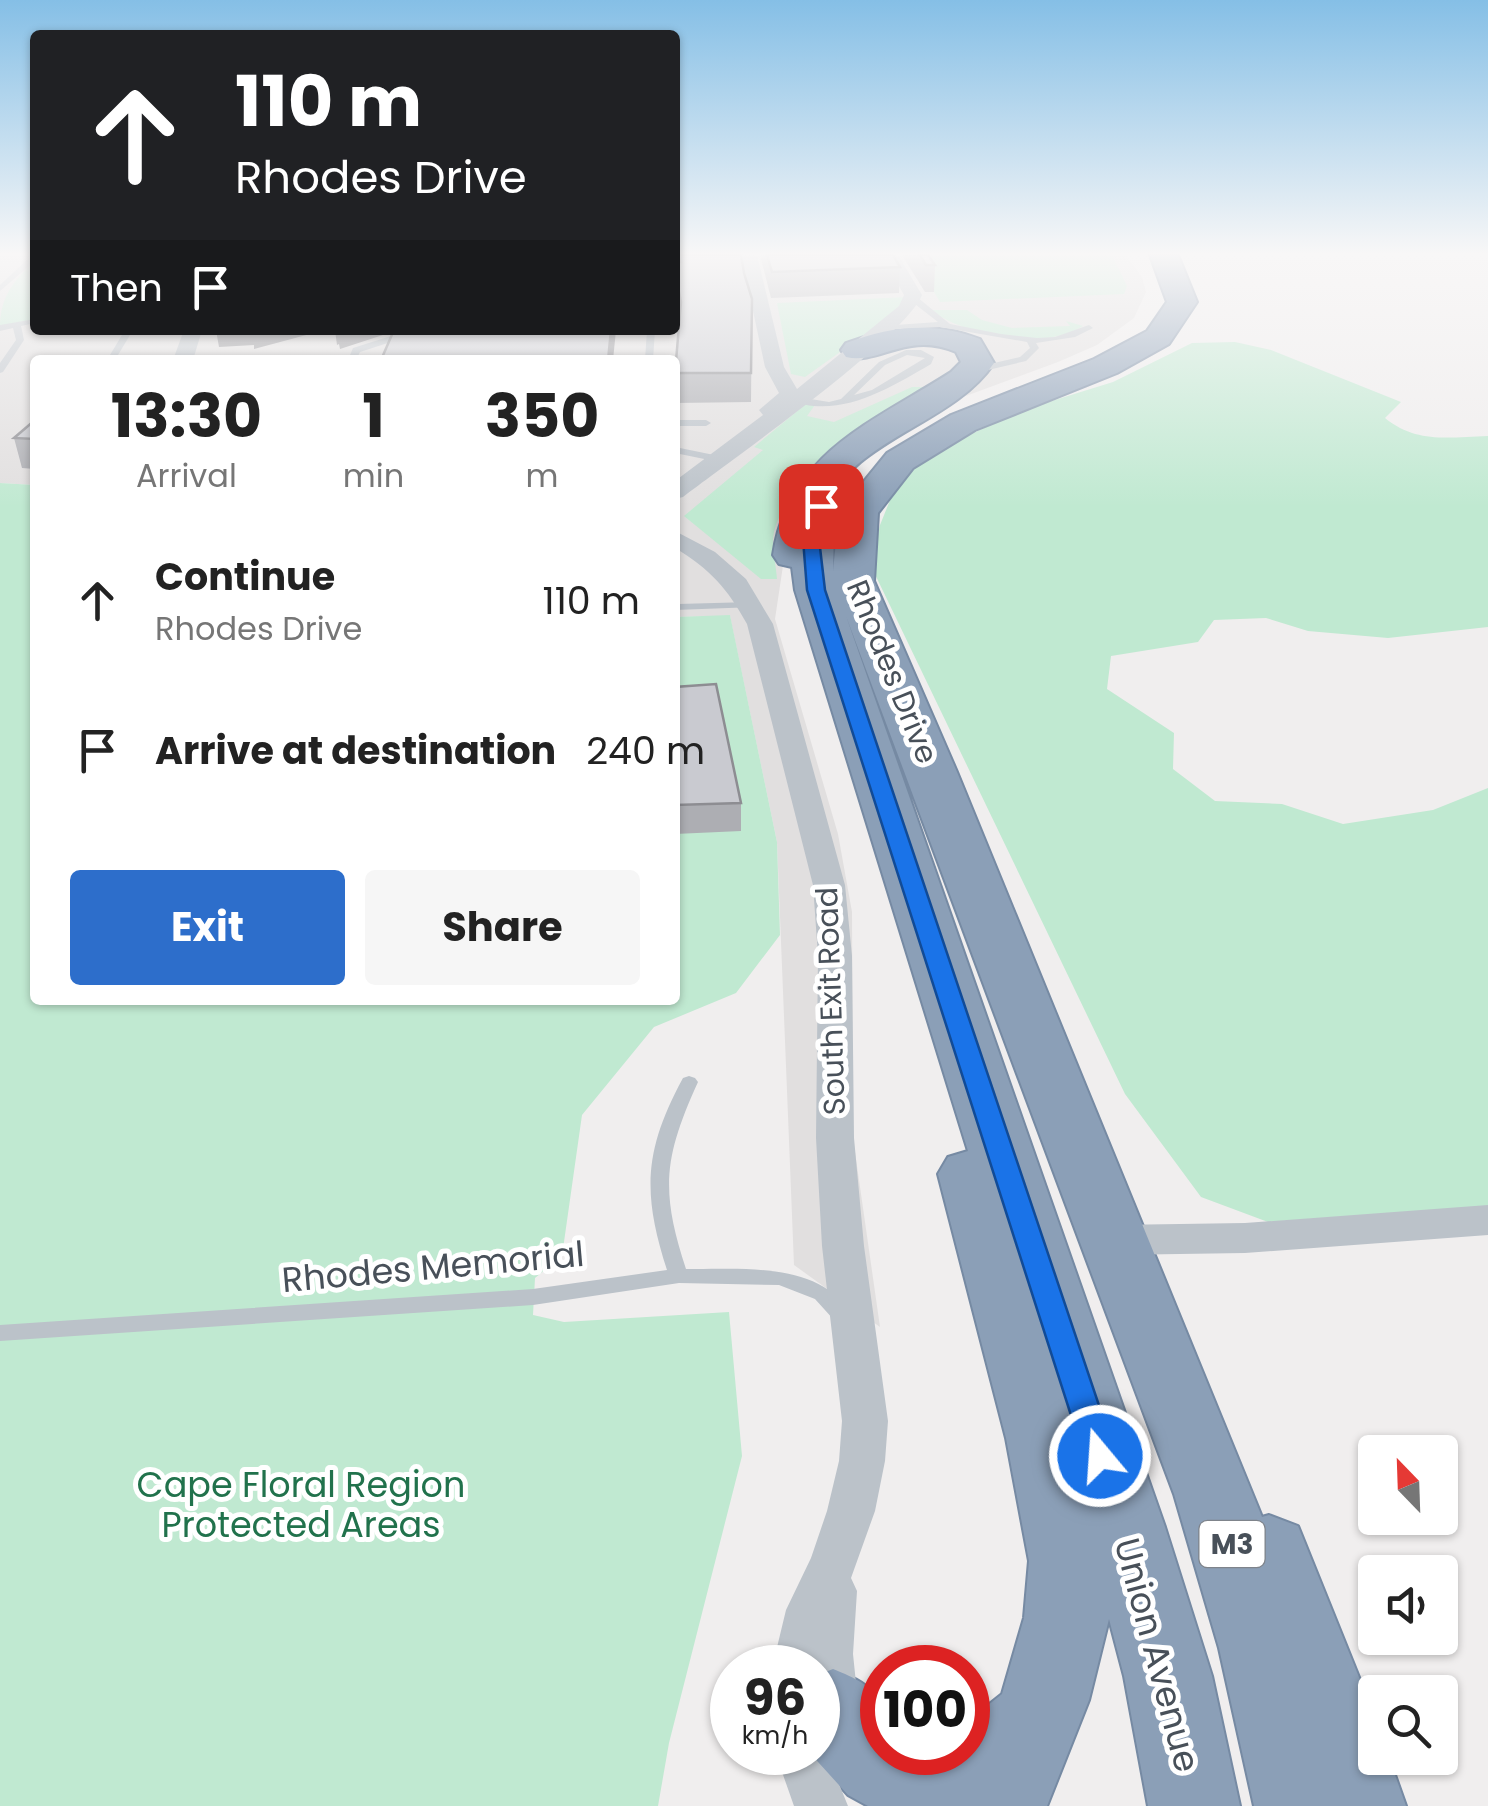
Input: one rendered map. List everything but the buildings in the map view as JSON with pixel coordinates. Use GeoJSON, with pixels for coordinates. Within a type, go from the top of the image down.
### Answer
{"type":"FeatureCollection","features":[{"type":"Feature","properties":{"kind":"highway"},"geometry":{"type":"LineString","coordinates":[[857,350],[892,339]]}},
{"type":"Feature","properties":{"kind":"highway"},"geometry":{"type":"LineString","coordinates":[[816,590],[793,560],[795,523],[808,494],[850,452],[975,370],[978,357],[973,350],[946,339]]}},
{"type":"Feature","properties":{"kind":"highway","name":"Rhodes Drive"},"geometry":{"type":"LineString","coordinates":[[946,992],[816,590],[811,561],[814,522],[842,476],[865,454],[916,424],[1071,366],[1121,339]]}},
{"type":"Feature","properties":{"kind":"highway","name":"Rhodes Drive"},"geometry":{"type":"LineString","coordinates":[[1116,1246],[932,772],[853,581],[848,542],[861,503],[872,486],[889,466],[912,450],[963,422],[1106,368],[1155,339]]}},
{"type":"Feature","properties":{"kind":"highway"},"geometry":{"type":"LineString","coordinates":[[946,992],[968,1158],[1045,1438],[1068,1541],[1070,1587],[1062,1638],[1039,1719],[1000,1806]]}},
{"type":"Feature","properties":{"kind":"highway","name":"Union Avenue"},"geometry":{"type":"LineString","coordinates":[[946,992],[1147,1603],[1172,1692],[1194,1806]]}},
{"type":"Feature","properties":{"kind":"highway"},"geometry":{"type":"LineString","coordinates":[[1116,1246],[1159,1307],[1208,1404],[1311,1658],[1360,1806]]}},
{"type":"Feature","properties":{"kind":"highway","name":"M3"},"geometry":{"type":"LineString","coordinates":[[1116,1246],[1249,1594],[1273,1679],[1300,1806]]}},
{"type":"Feature","properties":{"kind":"highway"},"geometry":{"type":"LineString","coordinates":[[840,1733],[903,1776],[958,1777],[974,1770],[1039,1719]]}},
{"type":"Feature","properties":{"kind":"street"},"geometry":{"type":"LineString","coordinates":[[768,339],[772,366],[788,393]]}},
{"type":"Feature","properties":{"kind":"street"},"geometry":{"type":"LineString","coordinates":[[680,487],[788,393],[802,383],[828,376],[870,339]]}},
{"type":"Feature","properties":{"kind":"street"},"geometry":{"type":"LineString","coordinates":[[680,475],[712,458]]}},
{"type":"Feature","properties":{"kind":"street","name":"South Exit Road"},"geometry":{"type":"LineString","coordinates":[[680,541],[720,568],[751,605],[782,698],[829,885],[835,956],[836,1138],[852,1330],[865,1421],[852,1511],[834,1562],[828,1645]]}},
{"type":"Feature","properties":{"kind":"street"},"geometry":{"type":"LineString","coordinates":[[1116,1246],[1488,1220]]}},
{"type":"Feature","properties":{"kind":"street"},"geometry":{"type":"LineString","coordinates":[[840,1738],[892,1806]]}},
{"type":"Feature","properties":{"kind":"street"},"geometry":{"type":"LineString","coordinates":[[818,1775],[822,1806]]}},
{"type":"Feature","properties":{"kind":"lane"},"geometry":{"type":"LineString","coordinates":[[0,370],[20,339]]}},
{"type":"Feature","properties":{"kind":"lane"},"geometry":{"type":"LineString","coordinates":[[354,355],[356,350],[390,339]]}},
{"type":"Feature","properties":{"kind":"lane"},"geometry":{"type":"LineString","coordinates":[[1021,339],[1047,339]]}},
{"type":"Feature","properties":{"kind":"lane"},"geometry":{"type":"LineString","coordinates":[[975,370],[1029,356],[1035,348],[1030,341]]}},
{"type":"Feature","properties":{"kind":"lane"},"geometry":{"type":"LineString","coordinates":[[788,393],[830,405],[844,402],[886,387],[930,357],[917,351],[897,353],[844,402]]}},
{"type":"Feature","properties":{"kind":"lane"},"geometry":{"type":"LineString","coordinates":[[680,423],[706,423]]}},
{"type":"Feature","properties":{"kind":"lane"},"geometry":{"type":"LineString","coordinates":[[680,451],[712,458]]}},
{"type":"Feature","properties":{"kind":"lane"},"geometry":{"type":"LineString","coordinates":[[680,608],[751,605]]}},
{"type":"Feature","properties":{"kind":"lane"},"geometry":{"type":"LineString","coordinates":[[679,1276],[658,1212],[656,1174],[670,1123],[690,1082]]}},
{"type":"Feature","properties":{"kind":"lane","name":"Rhodes Memorial"},"geometry":{"type":"LineString","coordinates":[[0,1333],[533,1296],[679,1276],[780,1278],[822,1294],[836,1306],[852,1330]]}},
{"type":"Feature","properties":{"kind":"shaded area"},"geometry":{"type":"Polygon","coordinates":[[[0,339],[1105,339],[1058,362],[936,407],[890,419],[790,519],[775,619],[838,834],[852,912],[853,1138],[880,1327],[794,1265],[777,842],[730,616],[680,617],[680,355],[30,355],[30,485],[0,483],[0,339]]]}},
{"type":"Feature","properties":{"kind":"green space"},"geometry":{"type":"Polygon","coordinates":[[[784,339],[858,339],[805,377],[791,374],[784,339]]]}},
{"type":"Feature","properties":{"kind":"green space"},"geometry":{"type":"Polygon","coordinates":[[[1235,342],[1271,350],[1401,402],[1385,418],[1409,432],[1434,437],[1488,436],[1488,627],[1388,638],[1308,631],[1266,618],[1214,620],[1198,642],[1111,656],[1107,689],[1174,733],[1173,769],[1215,801],[1282,804],[1343,824],[1433,810],[1488,788],[1488,1206],[1268,1222],[1201,1197],[1125,1094],[871,566],[880,525],[903,468],[1016,412],[1113,382],[1192,343],[1235,342]]]}},
{"type":"Feature","properties":{"kind":"green space"},"geometry":{"type":"Polygon","coordinates":[[[912,387],[935,387],[818,467],[783,509],[773,537],[777,579],[761,579],[684,516],[763,450],[754,447],[807,403],[815,405],[807,416],[834,422],[912,387]]]}},
{"type":"Feature","properties":{"kind":"green space","name":"Cape Floral Region Protected Areas"},"geometry":{"type":"Polygon","coordinates":[[[0,483],[30,485],[30,1005],[680,1005],[680,617],[730,615],[777,842],[780,935],[736,993],[654,1027],[582,1115],[562,1256],[535,1278],[533,1315],[564,1322],[729,1312],[742,1456],[669,1743],[658,1806],[0,1806],[0,483]]]}},
{"type":"Feature","properties":{"kind":"route"},"geometry":{"type":"LineString","coordinates":[[821,506],[811,539],[816,590],[1100,1456]]}}]}
